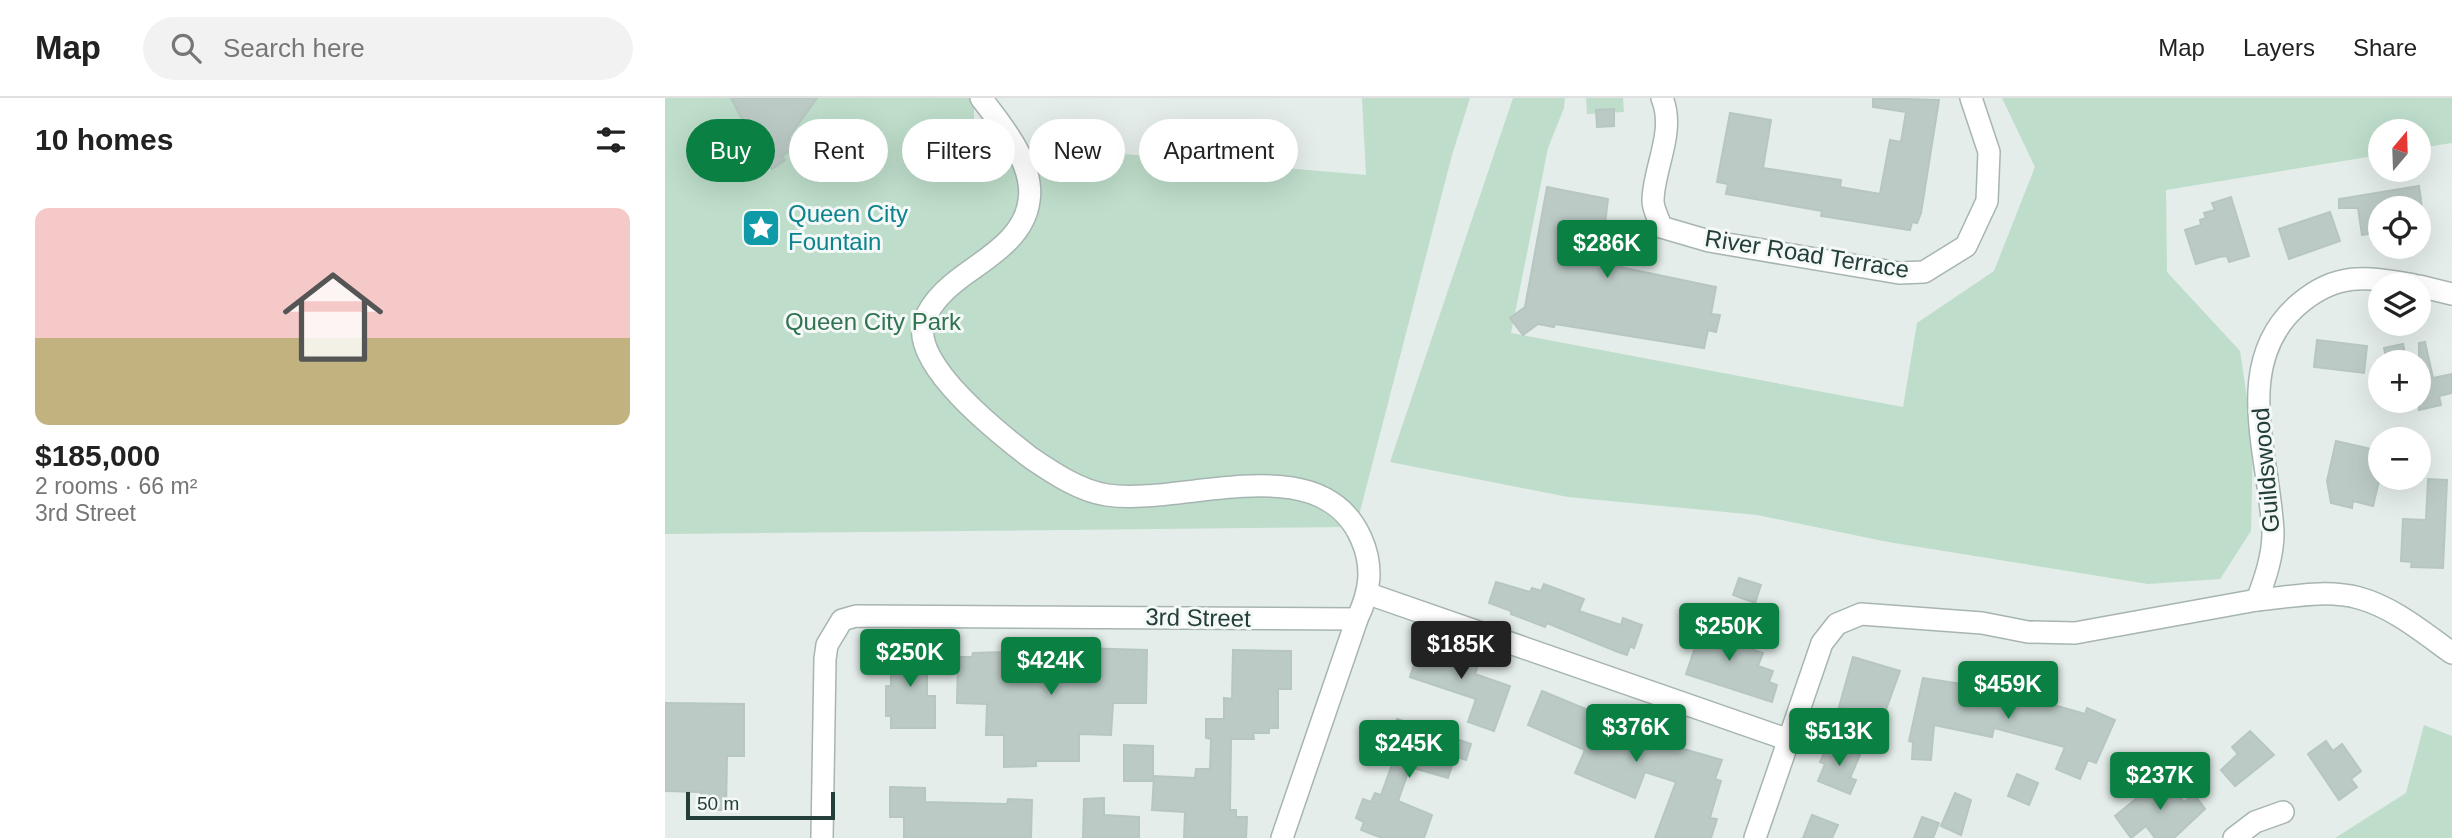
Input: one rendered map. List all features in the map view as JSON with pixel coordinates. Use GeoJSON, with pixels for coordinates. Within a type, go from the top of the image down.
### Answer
{"type":"FeatureCollection","features":[{"type":"Feature","properties":{"kind":"street"},"geometry":{"type":"LineString","coordinates":[[981,98],[1027,172],[1030,200],[1022,225],[998,251],[948,288],[928,314],[923,336],[935,368],[968,403],[1021,450],[1063,478],[1085,488],[1105,495],[1152,498],[1267,485],[1290,486],[1317,493],[1337,506],[1356,527],[1367,554],[1369,594],[1357,619],[1282,838]]}},
{"type":"Feature","properties":{"kind":"street","name":"River Road Terrace"},"geometry":{"type":"LineString","coordinates":[[1662,98],[1665,106],[1664,153],[1653,201],[1661,227],[1709,241],[1899,273],[1924,272],[1966,246],[1986,201],[1989,152],[1971,98]]}},
{"type":"Feature","properties":{"kind":"street","name":"Guildswood"},"geometry":{"type":"LineString","coordinates":[[2257,600],[2268,569],[2273,535],[2260,423],[2259,375],[2270,341],[2290,312],[2325,285],[2349,278],[2368,280]]}},
{"type":"Feature","properties":{"kind":"street","name":"Guildswood"},"geometry":{"type":"LineString","coordinates":[[2431,289],[2452,293]]}},
{"type":"Feature","properties":{"kind":"street"},"geometry":{"type":"LineString","coordinates":[[1369,594],[1789,740]]}},
{"type":"Feature","properties":{"kind":"street"},"geometry":{"type":"LineString","coordinates":[[1755,838],[1822,643],[1837,624],[1861,614],[1982,623],[2028,632],[2075,633],[2257,600],[2328,594],[2360,598],[2390,611],[2452,653]]}},
{"type":"Feature","properties":{"kind":"street","name":"3rd Street"},"geometry":{"type":"LineString","coordinates":[[822,838],[825,659],[827,645],[842,620],[856,616],[1357,619]]}},
{"type":"Feature","properties":{"kind":"street"},"geometry":{"type":"LineString","coordinates":[[2234,838],[2255,822],[2283,812]]}},
{"type":"Feature","properties":{"kind":"green space","name":"Queen City Park"},"geometry":{"type":"Polygon","coordinates":[[[665,98],[974,98],[974,119],[902,119],[902,182],[1015,182],[1015,145],[1029,146],[1029,182],[1125,182],[1125,154],[1139,155],[1139,182],[1298,182],[1298,169],[1366,175],[1362,98],[1470,98],[1452,155],[1356,527],[665,534],[665,98]]]}},
{"type":"Feature","properties":{"kind":"green space"},"geometry":{"type":"Polygon","coordinates":[[[1513,98],[1565,98],[1564,108],[1548,148],[1511,333],[1903,407],[1917,323],[1994,271],[2035,167],[2002,98],[2452,98],[2452,143],[2431,146],[2431,119],[2368,119],[2368,157],[2166,190],[2167,272],[2240,351],[2253,439],[2251,531],[2220,579],[2148,584],[1888,542],[1757,515],[1568,497],[1390,462],[1513,98]]]}},
{"type":"Feature","properties":{"kind":"green space"},"geometry":{"type":"Polygon","coordinates":[[[1586,98],[1623,98],[1624,112],[1587,114],[1586,98]]]}},
{"type":"Feature","properties":{"kind":"green space"},"geometry":{"type":"Polygon","coordinates":[[[2424,725],[2452,736],[2452,838],[2335,838],[2406,793],[2424,725]]]}},
{"type":"Feature","properties":{"kind":"building"},"geometry":{"type":"Polygon","coordinates":[[[731,98],[817,98],[802,119],[789,119],[789,151],[782,156],[785,160],[775,167],[775,119],[742,119],[731,98]]]}},
{"type":"Feature","properties":{"kind":"building"},"geometry":{"type":"Polygon","coordinates":[[[1873,98],[1939,100],[1921,213],[1917,223],[1912,222],[1910,230],[1821,216],[1822,211],[1726,194],[1728,184],[1717,182],[1730,113],[1771,120],[1763,168],[1841,180],[1840,187],[1880,194],[1890,140],[1901,142],[1906,112],[1873,107],[1873,98]]]}},
{"type":"Feature","properties":{"kind":"building"},"geometry":{"type":"Polygon","coordinates":[[[1614,109],[1614,126],[1597,127],[1596,110],[1614,109]]]}},
{"type":"Feature","properties":{"kind":"building"},"geometry":{"type":"Polygon","coordinates":[[[2419,186],[2420,196],[2368,196],[2368,234],[2362,235],[2358,208],[2339,208],[2339,199],[2419,186]]]}},
{"type":"Feature","properties":{"kind":"building"},"geometry":{"type":"Polygon","coordinates":[[[1547,187],[1608,199],[1604,232],[1626,237],[1644,226],[1655,240],[1620,267],[1716,287],[1711,314],[1720,315],[1716,332],[1708,330],[1704,348],[1555,324],[1554,327],[1538,324],[1523,335],[1510,318],[1525,307],[1547,187]]]}},
{"type":"Feature","properties":{"kind":"building"},"geometry":{"type":"Polygon","coordinates":[[[2231,197],[2249,256],[2229,262],[2227,256],[2219,257],[2196,264],[2185,230],[2201,225],[2200,220],[2206,218],[2204,213],[2215,210],[2212,203],[2231,197]]]}},
{"type":"Feature","properties":{"kind":"building"},"geometry":{"type":"Polygon","coordinates":[[[2330,212],[2340,241],[2289,259],[2279,229],[2330,212]]]}},
{"type":"Feature","properties":{"kind":"building"},"geometry":{"type":"Polygon","coordinates":[[[2317,340],[2367,346],[2364,373],[2314,367],[2317,340]]]}},
{"type":"Feature","properties":{"kind":"building"},"geometry":{"type":"Polygon","coordinates":[[[2425,342],[2427,350],[2419,350],[2419,343],[2425,342]]]}},
{"type":"Feature","properties":{"kind":"building"},"geometry":{"type":"Polygon","coordinates":[[[2403,344],[2404,350],[2384,350],[2403,344]]]}},
{"type":"Feature","properties":{"kind":"building"},"geometry":{"type":"Polygon","coordinates":[[[2431,369],[2433,378],[2452,374],[2452,393],[2439,396],[2441,405],[2431,407],[2431,369]]]}},
{"type":"Feature","properties":{"kind":"building"},"geometry":{"type":"Polygon","coordinates":[[[2336,441],[2368,448],[2368,490],[2377,490],[2373,506],[2353,501],[2352,508],[2331,503],[2327,481],[2336,441]]]}},
{"type":"Feature","properties":{"kind":"building"},"geometry":{"type":"Polygon","coordinates":[[[2431,479],[2447,480],[2443,568],[2411,567],[2412,562],[2401,561],[2403,519],[2426,520],[2427,490],[2431,490],[2431,479]]]}},
{"type":"Feature","properties":{"kind":"building"},"geometry":{"type":"Polygon","coordinates":[[[1739,578],[1761,585],[1755,603],[1733,595],[1739,578]]]}},
{"type":"Feature","properties":{"kind":"building"},"geometry":{"type":"Polygon","coordinates":[[[1496,582],[1530,592],[1532,588],[1541,591],[1544,584],[1584,599],[1579,611],[1621,625],[1623,618],[1642,625],[1634,648],[1630,646],[1627,655],[1547,623],[1545,627],[1511,614],[1511,611],[1489,603],[1496,582]]]}},
{"type":"Feature","properties":{"kind":"building"},"geometry":{"type":"Polygon","coordinates":[[[1700,619],[1721,626],[1719,632],[1735,637],[1733,643],[1763,653],[1758,666],[1773,671],[1769,682],[1777,685],[1772,702],[1686,674],[1698,639],[1691,636],[1700,619]]]}},
{"type":"Feature","properties":{"kind":"building"},"geometry":{"type":"Polygon","coordinates":[[[1422,639],[1464,649],[1461,659],[1478,665],[1475,674],[1510,686],[1494,731],[1468,722],[1476,699],[1410,677],[1422,639]]]}},
{"type":"Feature","properties":{"kind":"building"},"geometry":{"type":"Polygon","coordinates":[[[891,644],[927,644],[927,696],[935,696],[935,728],[891,728],[891,716],[886,716],[886,686],[891,686],[891,644]]]}},
{"type":"Feature","properties":{"kind":"building"},"geometry":{"type":"Polygon","coordinates":[[[1002,649],[1147,650],[1146,703],[1113,703],[1111,735],[1079,734],[1079,761],[1036,761],[1036,766],[1004,767],[1004,735],[986,735],[987,704],[957,703],[958,657],[972,657],[973,653],[1002,652],[1002,649]]]}},
{"type":"Feature","properties":{"kind":"building"},"geometry":{"type":"Polygon","coordinates":[[[1233,650],[1291,651],[1291,689],[1278,689],[1278,728],[1269,728],[1269,733],[1253,733],[1254,739],[1231,739],[1230,810],[1236,810],[1236,817],[1247,817],[1246,838],[1184,838],[1185,812],[1152,810],[1154,776],[1195,778],[1196,769],[1210,769],[1211,739],[1206,738],[1206,719],[1224,719],[1224,698],[1232,699],[1233,650]]]}},
{"type":"Feature","properties":{"kind":"building"},"geometry":{"type":"Polygon","coordinates":[[[1853,657],[1900,671],[1880,726],[1883,727],[1878,743],[1859,737],[1865,715],[1839,707],[1853,657]]]}},
{"type":"Feature","properties":{"kind":"building"},"geometry":{"type":"Polygon","coordinates":[[[1923,678],[2006,691],[2085,714],[2087,708],[2115,720],[2096,763],[2088,760],[2080,779],[2056,769],[2065,747],[1994,728],[1992,737],[1934,725],[1931,760],[1912,759],[1913,742],[1909,741],[1923,678]]]}},
{"type":"Feature","properties":{"kind":"building"},"geometry":{"type":"Polygon","coordinates":[[[1542,691],[1680,748],[1722,760],[1715,779],[1721,781],[1710,818],[1717,819],[1711,838],[1655,838],[1676,782],[1645,772],[1635,798],[1575,773],[1585,750],[1528,725],[1542,691]]]}},
{"type":"Feature","properties":{"kind":"building"},"geometry":{"type":"Polygon","coordinates":[[[665,703],[744,704],[744,756],[727,756],[726,810],[701,810],[701,792],[665,791],[665,703]]]}},
{"type":"Feature","properties":{"kind":"building"},"geometry":{"type":"Polygon","coordinates":[[[1397,719],[1471,744],[1466,760],[1455,756],[1448,778],[1410,767],[1398,801],[1432,815],[1424,838],[1382,838],[1361,830],[1364,822],[1356,818],[1363,799],[1371,802],[1375,793],[1381,795],[1393,762],[1383,759],[1397,719]]]}},
{"type":"Feature","properties":{"kind":"building"},"geometry":{"type":"Polygon","coordinates":[[[2250,731],[2274,755],[2235,786],[2221,770],[2238,754],[2232,747],[2250,731]]]}},
{"type":"Feature","properties":{"kind":"building"},"geometry":{"type":"Polygon","coordinates":[[[2326,741],[2333,751],[2342,744],[2361,771],[2351,779],[2357,787],[2339,800],[2308,754],[2326,741]]]}},
{"type":"Feature","properties":{"kind":"building"},"geometry":{"type":"Polygon","coordinates":[[[1829,742],[1860,755],[1850,778],[1856,780],[1850,794],[1818,781],[1825,764],[1820,762],[1829,742]]]}},
{"type":"Feature","properties":{"kind":"building"},"geometry":{"type":"Polygon","coordinates":[[[1124,745],[1153,746],[1153,781],[1124,781],[1124,745]]]}},
{"type":"Feature","properties":{"kind":"building"},"geometry":{"type":"Polygon","coordinates":[[[2017,774],[2038,783],[2029,805],[2008,796],[2017,774]]]}},
{"type":"Feature","properties":{"kind":"building"},"geometry":{"type":"Polygon","coordinates":[[[2164,776],[2184,802],[2194,794],[2205,809],[2174,838],[2155,838],[2146,826],[2131,838],[2115,816],[2164,776]]]}},
{"type":"Feature","properties":{"kind":"building"},"geometry":{"type":"Polygon","coordinates":[[[890,787],[925,788],[925,802],[1007,804],[1008,799],[1032,800],[1031,838],[904,838],[904,817],[890,817],[890,787]]]}},
{"type":"Feature","properties":{"kind":"building"},"geometry":{"type":"Polygon","coordinates":[[[1955,793],[1971,800],[1961,835],[1941,826],[1955,793]]]}},
{"type":"Feature","properties":{"kind":"building"},"geometry":{"type":"Polygon","coordinates":[[[1104,798],[1104,815],[1139,817],[1139,838],[1083,838],[1084,799],[1104,798]]]}},
{"type":"Feature","properties":{"kind":"building"},"geometry":{"type":"Polygon","coordinates":[[[1812,815],[1838,825],[1832,838],[1803,838],[1812,815]]]}},
{"type":"Feature","properties":{"kind":"building"},"geometry":{"type":"Polygon","coordinates":[[[1922,817],[1939,823],[1933,838],[1914,838],[1922,817]]]}},
{"type":"Feature","properties":{"kind":"place","name":"Queen City Fountain"},"geometry":{"type":"Point","coordinates":[761,228]}}]}
